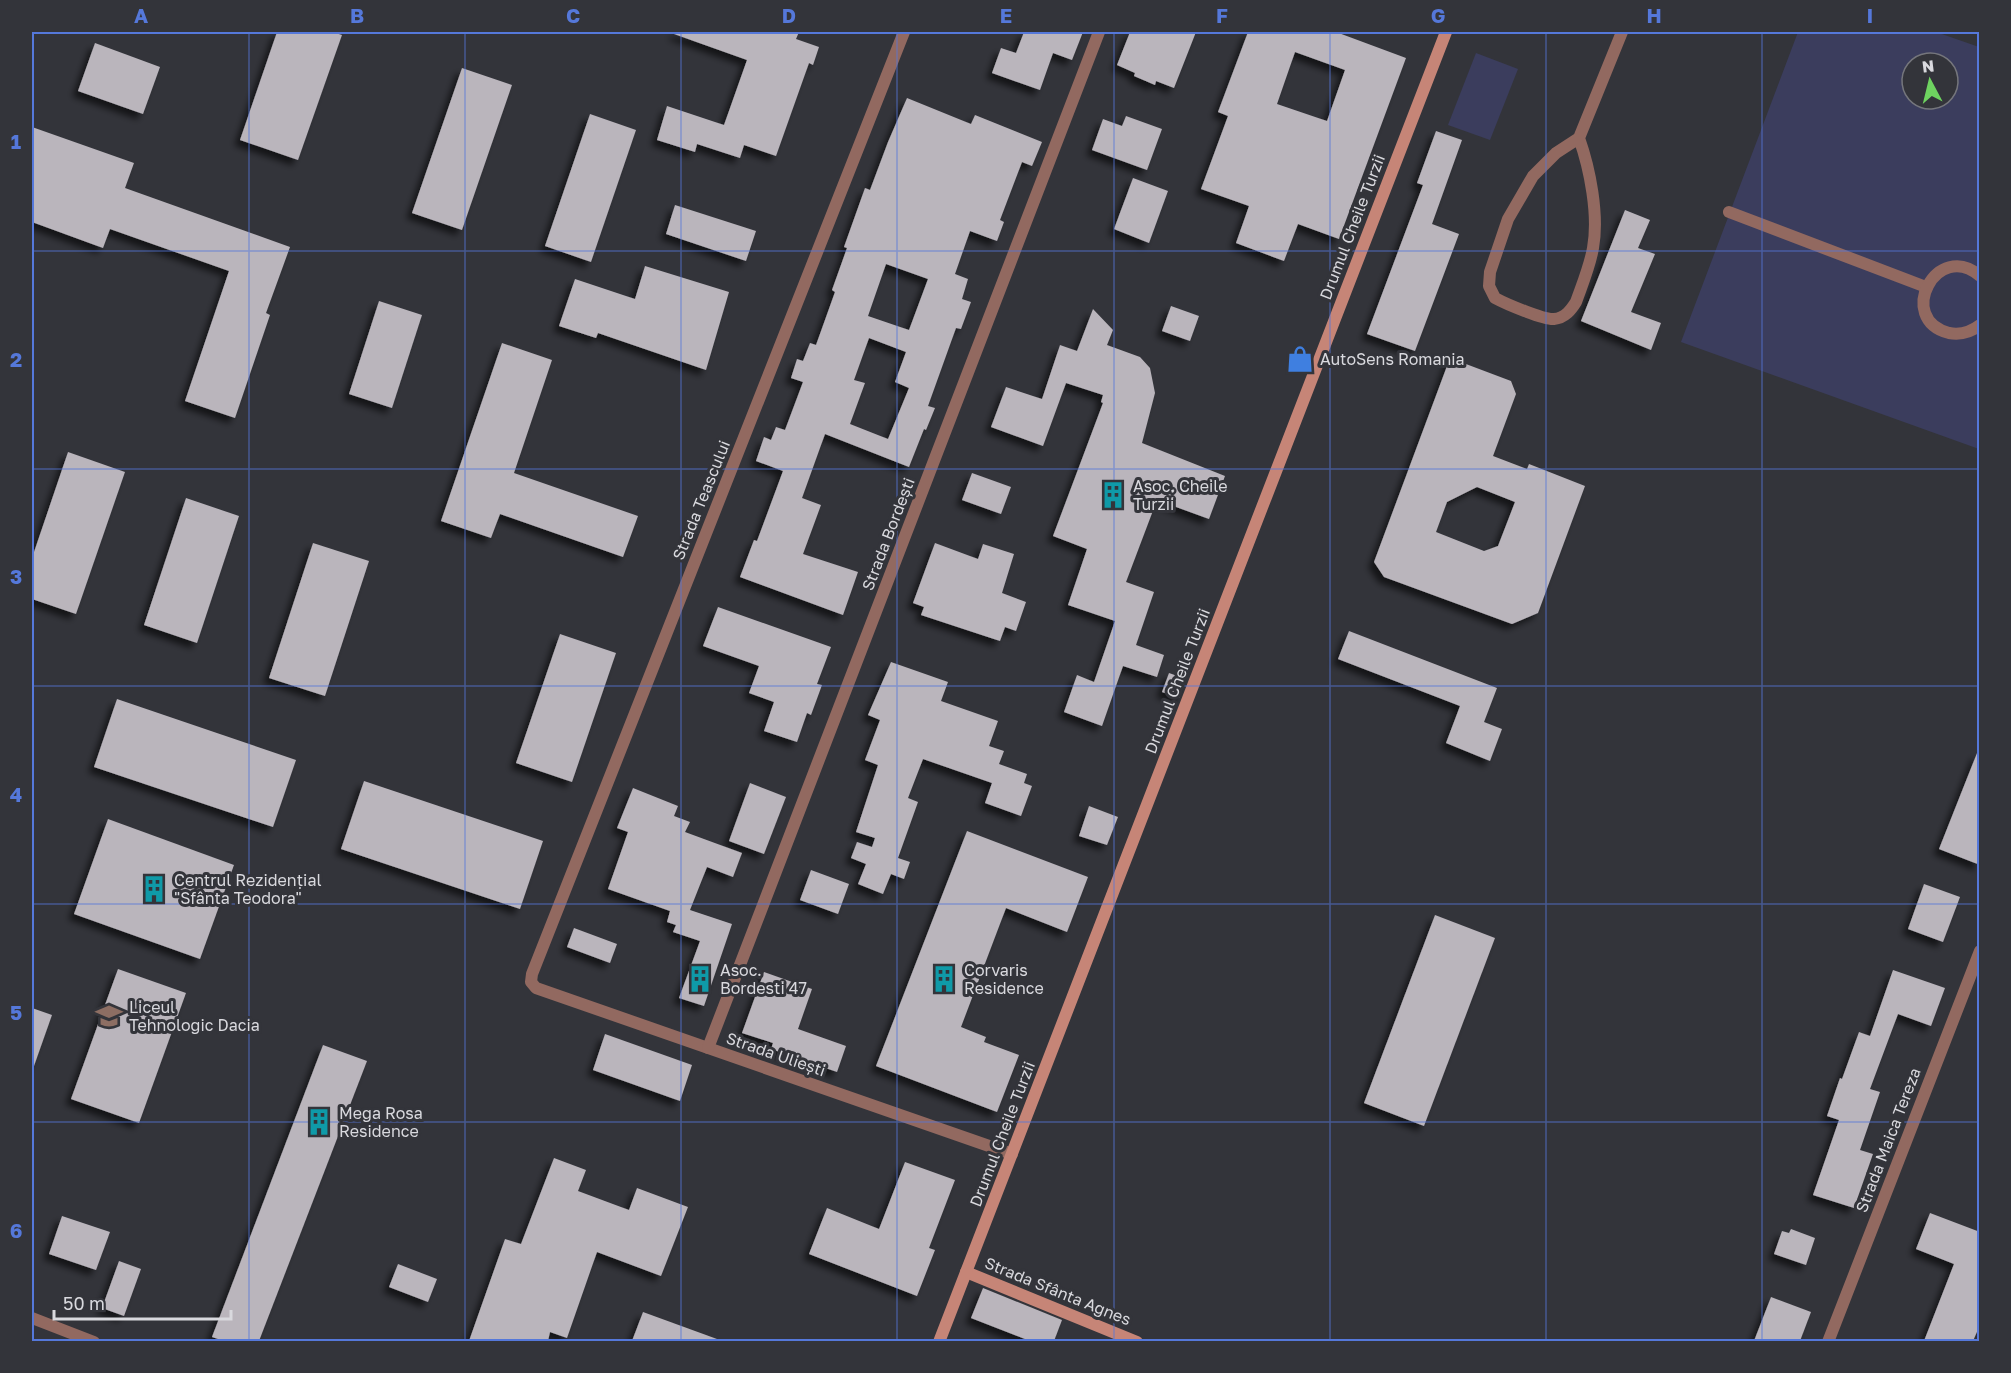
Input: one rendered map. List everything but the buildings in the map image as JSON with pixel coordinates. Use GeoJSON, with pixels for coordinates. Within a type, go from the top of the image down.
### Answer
{"type":"FeatureCollection","features":[{"type":"Feature","properties":{"kind":"street","name":"Strada Teascului"},"geometry":{"type":"LineString","coordinates":[[531,982],[536,963],[904,32]]}},
{"type":"Feature","properties":{"kind":"street","name":"Strada Bordești"},"geometry":{"type":"LineString","coordinates":[[708,1048],[1099,32]]}},
{"type":"Feature","properties":{"kind":"street","name":"Drumul Cheile Turzii"},"geometry":{"type":"LineString","coordinates":[[939,1341],[1446,32]]}},
{"type":"Feature","properties":{"kind":"street"},"geometry":{"type":"LineString","coordinates":[[1579,138],[1592,197],[1595,231],[1593,250],[1572,309],[1563,317],[1552,319],[1495,298],[1489,286],[1490,272],[1504,228],[1521,194],[1545,163],[1579,138],[1623,32]]}},
{"type":"Feature","properties":{"kind":"street"},"geometry":{"type":"LineString","coordinates":[[1729,212],[1926,287]]}},
{"type":"Feature","properties":{"kind":"street"},"geometry":{"type":"LineString","coordinates":[[1980,276],[1964,267],[1953,267],[1942,271],[1932,277],[1923,297],[1928,318],[1944,332],[1965,333],[1980,325]]}},
{"type":"Feature","properties":{"kind":"street","name":"Strada Maica Tereza"},"geometry":{"type":"LineString","coordinates":[[1828,1341],[1980,951]]}},
{"type":"Feature","properties":{"kind":"street","name":"Strada Uliești"},"geometry":{"type":"LineString","coordinates":[[531,982],[536,988],[1012,1154]]}},
{"type":"Feature","properties":{"kind":"street","name":"Strada Sfânta Agnes"},"geometry":{"type":"LineString","coordinates":[[966,1272],[1137,1341]]}},
{"type":"Feature","properties":{"kind":"street"},"geometry":{"type":"LineString","coordinates":[[32,1318],[94,1341]]}},
{"type":"Feature","properties":{"kind":"shaded area"},"geometry":{"type":"Polygon","coordinates":[[[1798,32],[1936,32],[1979,47],[1979,449],[1681,342],[1798,32]]]}},
{"type":"Feature","properties":{"kind":"shaded area"},"geometry":{"type":"Polygon","coordinates":[[[1476,53],[1518,69],[1490,140],[1448,125],[1476,53]]]}},
{"type":"Feature","properties":{"kind":"place","name":"AutoSens Romania"},"geometry":{"type":"Point","coordinates":[1300,359]}},
{"type":"Feature","properties":{"kind":"place","name":"Asoc. Cheile Turzii"},"geometry":{"type":"Point","coordinates":[1113,495]}},
{"type":"Feature","properties":{"kind":"place","name":"Centrul Rezidențial \"Sfânta Teodora\""},"geometry":{"type":"Point","coordinates":[154,889]}},
{"type":"Feature","properties":{"kind":"place","name":"Asoc. Bordesti 47"},"geometry":{"type":"Point","coordinates":[700,979]}},
{"type":"Feature","properties":{"kind":"place","name":"Corvaris Residence"},"geometry":{"type":"Point","coordinates":[944,979]}},
{"type":"Feature","properties":{"kind":"place","name":"Liceul Tehnologic Dacia"},"geometry":{"type":"Point","coordinates":[109,1016]}},
{"type":"Feature","properties":{"kind":"place","name":"Mega Rosa Residence"},"geometry":{"type":"Point","coordinates":[319,1122]}}]}
